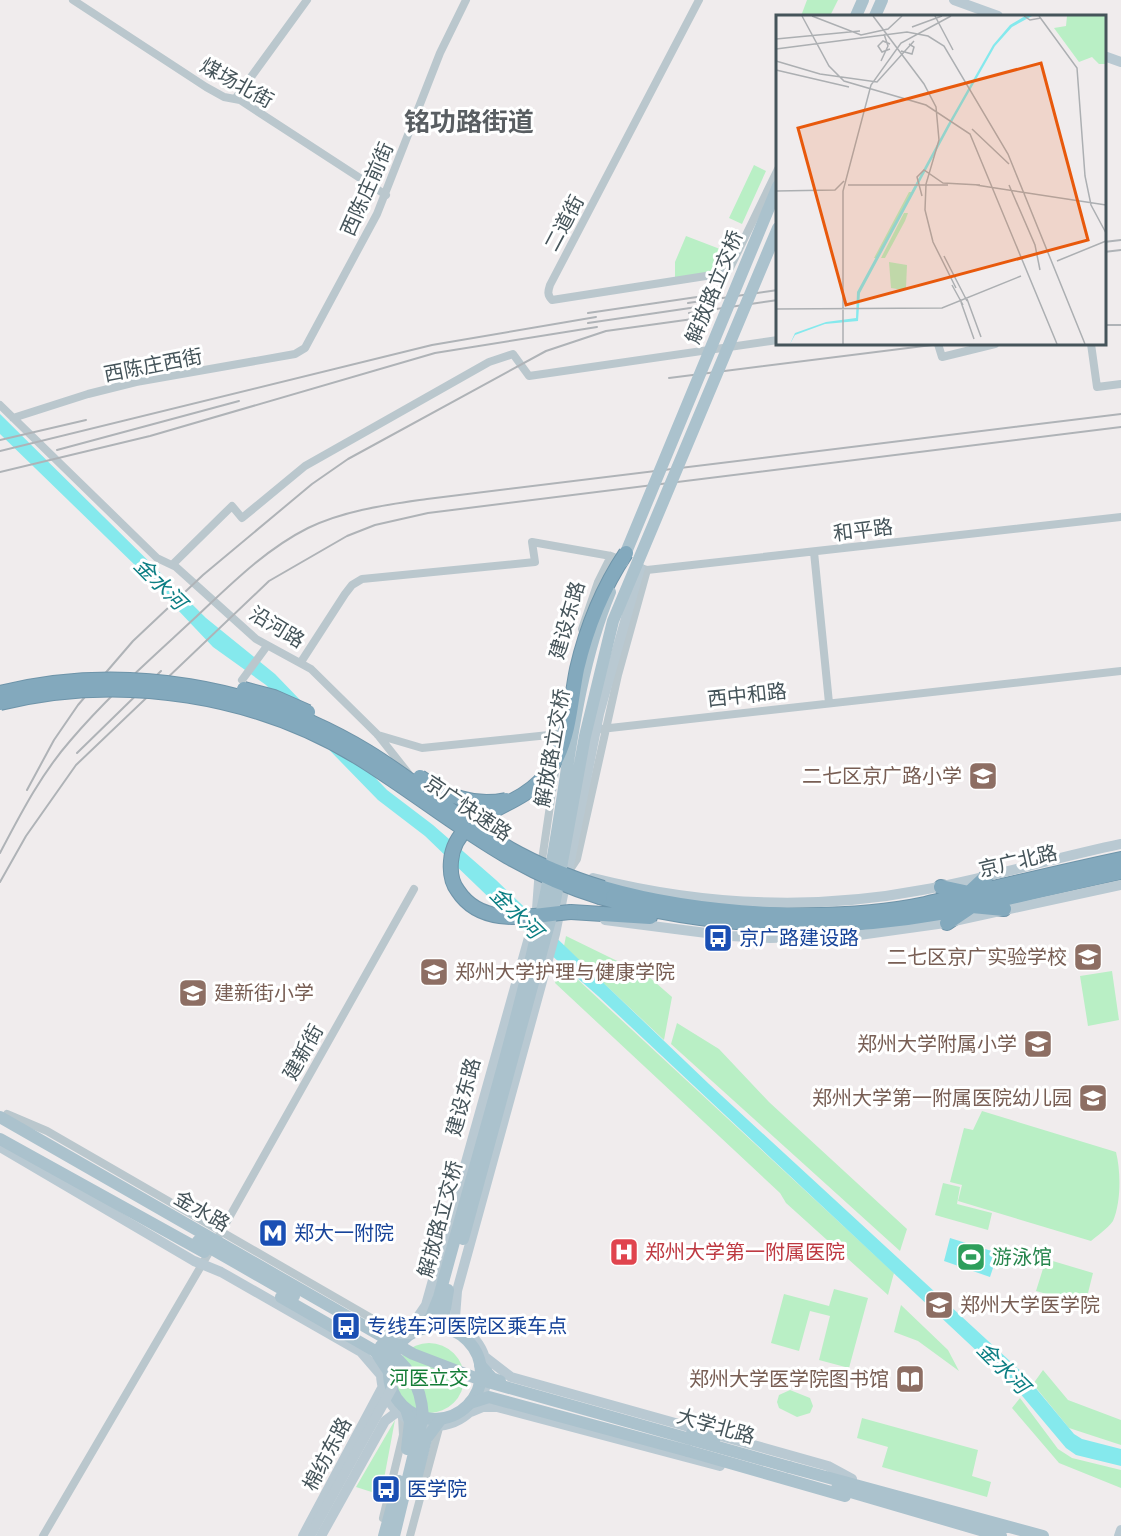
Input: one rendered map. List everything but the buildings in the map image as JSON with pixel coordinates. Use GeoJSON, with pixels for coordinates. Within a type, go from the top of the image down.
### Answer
{"type":"FeatureCollection","features":[{"type":"Feature","properties":{"kind":"highway"},"geometry":{"type":"LineString","coordinates":[[626,553],[605,585],[591,620],[560,752],[546,774],[525,794],[473,823],[461,833],[454,845],[450,873],[453,882],[466,902],[481,912],[503,917],[571,912],[612,913],[768,929],[788,929],[810,924]]}},
{"type":"Feature","properties":{"kind":"highway"},"geometry":{"type":"LineString","coordinates":[[173,684],[189,679],[249,690],[288,702],[346,731],[430,784],[473,803],[494,802],[525,794]]}},
{"type":"Feature","properties":{"kind":"highway","name":"京广快速路"},"geometry":{"type":"LineString","coordinates":[[2,700],[86,681],[173,684],[241,697],[317,725],[369,753],[510,849],[549,869],[603,888],[676,904],[759,913],[926,909]]}},
{"type":"Feature","properties":{"kind":"highway","name":"京广快速路"},"geometry":{"type":"LineString","coordinates":[[2,700],[94,690],[192,695],[238,706],[295,726],[346,751],[492,849],[560,884],[619,903],[679,914],[739,921],[810,924],[867,922],[926,909]]}},
{"type":"Feature","properties":{"kind":"highway","name":"京广北路"},"geometry":{"type":"LineString","coordinates":[[926,909],[969,893],[1121,859]]}},
{"type":"Feature","properties":{"kind":"highway","name":"京广北路"},"geometry":{"type":"LineString","coordinates":[[926,909],[1121,872]]}},
{"type":"Feature","properties":{"kind":"highway"},"geometry":{"type":"LineString","coordinates":[[941,887],[969,893],[986,877]]}},
{"type":"Feature","properties":{"kind":"highway"},"geometry":{"type":"LineString","coordinates":[[947,923],[972,906],[1004,909]]}},
{"type":"Feature","properties":{"kind":"main road"},"geometry":{"type":"LineString","coordinates":[[856,15],[864,0]]}},
{"type":"Feature","properties":{"kind":"main road"},"geometry":{"type":"LineString","coordinates":[[865,15],[872,0]]}},
{"type":"Feature","properties":{"kind":"main road"},"geometry":{"type":"LineString","coordinates":[[875,15],[882,0]]}},
{"type":"Feature","properties":{"kind":"main road","name":"解放路立交桥"},"geometry":{"type":"LineString","coordinates":[[385,1373],[397,1347],[412,1329],[430,1317],[439,1297],[544,904],[588,661],[608,598],[776,188]]}},
{"type":"Feature","properties":{"kind":"main road","name":"解放路立交桥"},"geometry":{"type":"LineString","coordinates":[[458,1329],[444,1315],[448,1292],[554,906],[585,736],[605,647],[620,603],[645,551],[776,230]]}},
{"type":"Feature","properties":{"kind":"main road","name":"金水路"},"geometry":{"type":"LineString","coordinates":[[2,1115],[383,1342]]}},
{"type":"Feature","properties":{"kind":"main road","name":"金水路"},"geometry":{"type":"LineString","coordinates":[[0,1127],[383,1342]]}},
{"type":"Feature","properties":{"kind":"main road"},"geometry":{"type":"LineString","coordinates":[[0,1139],[217,1259],[375,1351],[385,1373],[387,1388],[410,1422],[408,1444],[384,1536]]}},
{"type":"Feature","properties":{"kind":"main road"},"geometry":{"type":"LineString","coordinates":[[412,1329],[435,1327],[458,1329],[492,1378],[499,1381],[852,1479],[902,1502]]}},
{"type":"Feature","properties":{"kind":"main road"},"geometry":{"type":"LineString","coordinates":[[383,1342],[409,1370],[422,1401],[423,1416],[394,1536]]}},
{"type":"Feature","properties":{"kind":"main road","name":"大学北路"},"geometry":{"type":"LineString","coordinates":[[383,1342],[442,1376],[788,1470]]}},
{"type":"Feature","properties":{"kind":"main road","name":"大学北路"},"geometry":{"type":"LineString","coordinates":[[383,1342],[459,1374],[902,1502],[1043,1536]]}},
{"type":"Feature","properties":{"kind":"main road"},"geometry":{"type":"LineString","coordinates":[[470,1407],[479,1387],[482,1361]]}},
{"type":"Feature","properties":{"kind":"main road"},"geometry":{"type":"LineString","coordinates":[[402,1536],[423,1447],[430,1432],[440,1423],[489,1397],[846,1496],[902,1502]]}},
{"type":"Feature","properties":{"kind":"main road"},"geometry":{"type":"LineString","coordinates":[[402,1413],[440,1423]]}},
{"type":"Feature","properties":{"kind":"main road","name":"大学北路"},"geometry":{"type":"LineString","coordinates":[[902,1502],[1000,1536]]}},
{"type":"Feature","properties":{"kind":"street","name":"煤场北街"},"geometry":{"type":"LineString","coordinates":[[73,0],[206,87],[224,97],[240,100],[386,195]]}},
{"type":"Feature","properties":{"kind":"street"},"geometry":{"type":"LineString","coordinates":[[235,99],[307,0]]}},
{"type":"Feature","properties":{"kind":"street","name":"西陈庄前街"},"geometry":{"type":"LineString","coordinates":[[300,351],[308,343],[386,195],[440,53],[466,0]]}},
{"type":"Feature","properties":{"kind":"street","name":"二道街"},"geometry":{"type":"LineString","coordinates":[[699,0],[548,292],[552,300],[721,275],[730,268],[776,171]]}},
{"type":"Feature","properties":{"kind":"street"},"geometry":{"type":"LineString","coordinates":[[850,15],[857,0]]}},
{"type":"Feature","properties":{"kind":"street"},"geometry":{"type":"LineString","coordinates":[[954,0],[996,15]]}},
{"type":"Feature","properties":{"kind":"street"},"geometry":{"type":"LineString","coordinates":[[1106,57],[1121,62]]}},
{"type":"Feature","properties":{"kind":"street"},"geometry":{"type":"LineString","coordinates":[[172,565],[232,506],[243,518],[305,466],[489,362],[513,354],[529,376],[776,340]]}},
{"type":"Feature","properties":{"kind":"street"},"geometry":{"type":"LineString","coordinates":[[938,345],[942,357],[991,345]]}},
{"type":"Feature","properties":{"kind":"street"},"geometry":{"type":"LineString","coordinates":[[1091,345],[1097,387],[1121,384]]}},
{"type":"Feature","properties":{"kind":"street","name":"西陈庄西街"},"geometry":{"type":"LineString","coordinates":[[13,418],[88,394],[136,382],[202,372],[300,351]]}},
{"type":"Feature","properties":{"kind":"street","name":"沿河路"},"geometry":{"type":"LineString","coordinates":[[0,405],[157,558],[172,565],[240,626],[267,646],[302,662],[378,735],[441,808],[541,865]]}},
{"type":"Feature","properties":{"kind":"street","name":"和平路"},"geometry":{"type":"LineString","coordinates":[[302,662],[345,594],[362,579],[535,562],[532,542],[611,556],[647,570],[1121,517]]}},
{"type":"Feature","properties":{"kind":"street"},"geometry":{"type":"LineString","coordinates":[[458,1329],[455,1317],[457,1291],[555,934],[570,870],[599,714],[645,551]]}},
{"type":"Feature","properties":{"kind":"street"},"geometry":{"type":"LineString","coordinates":[[814,552],[829,703]]}},
{"type":"Feature","properties":{"kind":"street","name":"建设东路"},"geometry":{"type":"LineString","coordinates":[[412,1329],[426,1305],[536,911],[561,734],[584,620],[598,582],[611,556]]}},
{"type":"Feature","properties":{"kind":"street"},"geometry":{"type":"LineString","coordinates":[[570,870],[577,860],[628,632],[647,570]]}},
{"type":"Feature","properties":{"kind":"street"},"geometry":{"type":"LineString","coordinates":[[242,680],[267,646]]}},
{"type":"Feature","properties":{"kind":"street","name":"西中和路"},"geometry":{"type":"LineString","coordinates":[[378,735],[422,748],[1121,671]]}},
{"type":"Feature","properties":{"kind":"street"},"geometry":{"type":"LineString","coordinates":[[541,865],[678,896],[752,903],[838,900],[941,887],[1121,844]]}},
{"type":"Feature","properties":{"kind":"street"},"geometry":{"type":"LineString","coordinates":[[1004,909],[1121,885]]}},
{"type":"Feature","properties":{"kind":"street","name":"建新街"},"geometry":{"type":"LineString","coordinates":[[43,1536],[198,1262],[221,1232],[414,889]]}},
{"type":"Feature","properties":{"kind":"street"},"geometry":{"type":"LineString","coordinates":[[536,911],[680,932],[770,938],[859,935],[947,923]]}},
{"type":"Feature","properties":{"kind":"street"},"geometry":{"type":"LineString","coordinates":[[2,1115],[376,1328],[393,1334],[412,1329]]}},
{"type":"Feature","properties":{"kind":"street"},"geometry":{"type":"LineString","coordinates":[[2,1115],[47,1131],[385,1326],[412,1329]]}},
{"type":"Feature","properties":{"kind":"street"},"geometry":{"type":"LineString","coordinates":[[0,1147],[198,1262],[361,1352],[385,1373]]}},
{"type":"Feature","properties":{"kind":"street"},"geometry":{"type":"LineString","coordinates":[[470,1407],[485,1386],[482,1361]]}},
{"type":"Feature","properties":{"kind":"street"},"geometry":{"type":"LineString","coordinates":[[482,1361],[511,1377],[828,1466],[852,1479]]}},
{"type":"Feature","properties":{"kind":"street"},"geometry":{"type":"LineString","coordinates":[[310,1536],[387,1388]]}},
{"type":"Feature","properties":{"kind":"street","name":"棉纺东路"},"geometry":{"type":"LineString","coordinates":[[303,1536],[387,1388]]}},
{"type":"Feature","properties":{"kind":"street"},"geometry":{"type":"LineString","coordinates":[[470,1407],[497,1407],[816,1492],[846,1496]]}},
{"type":"Feature","properties":{"kind":"street"},"geometry":{"type":"LineString","coordinates":[[378,1536],[403,1435],[402,1413]]}},
{"type":"Feature","properties":{"kind":"street","name":"棉纺东路"},"geometry":{"type":"LineString","coordinates":[[321,1536],[385,1421],[402,1413]]}},
{"type":"Feature","properties":{"kind":"street"},"geometry":{"type":"LineString","coordinates":[[410,1536],[440,1423]]}},
{"type":"Feature","properties":{"kind":"street"},"geometry":{"type":"LineString","coordinates":[[1119,1536],[1121,1530]]}},
{"type":"Feature","properties":{"kind":"green space"},"geometry":{"type":"Polygon","coordinates":[[[807,0],[838,0],[830,15],[801,15],[807,0]]]}},
{"type":"Feature","properties":{"kind":"green space"},"geometry":{"type":"Polygon","coordinates":[[[754,165],[766,171],[742,224],[729,218],[754,165]]]}},
{"type":"Feature","properties":{"kind":"green space"},"geometry":{"type":"Polygon","coordinates":[[[686,236],[733,254],[724,270],[675,278],[675,262],[686,236]]]}},
{"type":"Feature","properties":{"kind":"green space"},"geometry":{"type":"Polygon","coordinates":[[[566,936],[648,976],[672,997],[664,1040],[564,946],[566,936]]]}},
{"type":"Feature","properties":{"kind":"green space"},"geometry":{"type":"Polygon","coordinates":[[[561,964],[894,1273],[888,1295],[786,1203],[780,1193],[555,983],[561,964]]]}},
{"type":"Feature","properties":{"kind":"green space"},"geometry":{"type":"Polygon","coordinates":[[[1112,971],[1119,1020],[1088,1026],[1080,976],[1112,971]]]}},
{"type":"Feature","properties":{"kind":"green space"},"geometry":{"type":"Polygon","coordinates":[[[677,1023],[719,1049],[769,1102],[907,1229],[900,1251],[671,1044],[677,1023]]]}},
{"type":"Feature","properties":{"kind":"green space"},"geometry":{"type":"Polygon","coordinates":[[[982,1111],[1116,1152],[1119,1197],[1116,1214],[1111,1224],[1091,1241],[958,1201],[962,1185],[950,1182],[964,1128],[973,1130],[982,1111]]]}},
{"type":"Feature","properties":{"kind":"green space"},"geometry":{"type":"Polygon","coordinates":[[[943,1183],[960,1187],[957,1204],[992,1213],[988,1230],[935,1215],[943,1183]]]}},
{"type":"Feature","properties":{"kind":"green space"},"geometry":{"type":"Polygon","coordinates":[[[1046,1259],[1093,1273],[1085,1305],[1036,1291],[1046,1259]]]}},
{"type":"Feature","properties":{"kind":"green space"},"geometry":{"type":"Polygon","coordinates":[[[834,1289],[868,1298],[849,1368],[819,1360],[830,1316],[810,1311],[799,1351],[771,1343],[784,1294],[829,1306],[834,1289]]]}},
{"type":"Feature","properties":{"kind":"green space"},"geometry":{"type":"Polygon","coordinates":[[[901,1305],[948,1350],[959,1371],[918,1341],[894,1332],[901,1305]]]}},
{"type":"Feature","properties":{"kind":"green space","name":"河医立交"},"geometry":{"type":"Polygon","coordinates":[[[436,1343],[449,1349],[458,1358],[462,1364],[464,1378],[462,1392],[454,1403],[443,1411],[422,1413],[404,1403],[396,1392],[394,1371],[404,1353],[415,1345],[436,1343]]]}},
{"type":"Feature","properties":{"kind":"green space"},"geometry":{"type":"Polygon","coordinates":[[[1043,1370],[1068,1400],[1121,1420],[1121,1445],[1069,1428],[1033,1384],[1043,1370]]]}},
{"type":"Feature","properties":{"kind":"green space"},"geometry":{"type":"Polygon","coordinates":[[[790,1390],[810,1398],[813,1406],[810,1413],[797,1417],[779,1408],[777,1402],[779,1395],[790,1390]]]}},
{"type":"Feature","properties":{"kind":"green space"},"geometry":{"type":"Polygon","coordinates":[[[1020,1398],[1058,1449],[1072,1458],[1121,1470],[1121,1488],[1059,1463],[1012,1408],[1020,1398]]]}},
{"type":"Feature","properties":{"kind":"green space"},"geometry":{"type":"Polygon","coordinates":[[[862,1418],[978,1450],[972,1476],[991,1482],[987,1497],[882,1467],[888,1447],[857,1438],[862,1418]]]}},
{"type":"Feature","properties":{"kind":"green space"},"geometry":{"type":"Polygon","coordinates":[[[395,1420],[381,1495],[356,1487],[395,1420]]]}},
{"type":"Feature","properties":{"kind":"water","name":"金水河"},"geometry":{"type":"Polygon","coordinates":[[[0,414],[206,618],[275,674],[387,790],[433,825],[496,880],[709,1084],[1024,1374],[1074,1434],[1082,1439],[1121,1449],[1121,1466],[1076,1455],[1066,1448],[1013,1385],[598,996],[527,934],[425,836],[378,800],[266,685],[213,647],[140,570],[0,434],[0,414]]]}},
{"type":"Feature","properties":{"kind":"water","name":"游泳馆"},"geometry":{"type":"Polygon","coordinates":[[[950,1238],[998,1253],[990,1277],[944,1261],[950,1238]]]}},
{"type":"Feature","properties":{"kind":"railway"},"geometry":{"type":"LineString","coordinates":[[1106,242],[1121,240]]}},
{"type":"Feature","properties":{"kind":"railway"},"geometry":{"type":"LineString","coordinates":[[1106,252],[1121,250]]}},
{"type":"Feature","properties":{"kind":"railway"},"geometry":{"type":"LineString","coordinates":[[688,303],[776,290]]}},
{"type":"Feature","properties":{"kind":"railway"},"geometry":{"type":"LineString","coordinates":[[588,313],[697,297]]}},
{"type":"Feature","properties":{"kind":"railway"},"geometry":{"type":"LineString","coordinates":[[689,313],[776,300]]}},
{"type":"Feature","properties":{"kind":"railway"},"geometry":{"type":"LineString","coordinates":[[588,323],[697,307]]}},
{"type":"Feature","properties":{"kind":"railway"},"geometry":{"type":"LineString","coordinates":[[0,451],[432,345],[596,317]]}},
{"type":"Feature","properties":{"kind":"railway"},"geometry":{"type":"LineString","coordinates":[[27,790],[54,740],[78,705],[133,641],[203,575],[312,484],[348,459],[546,351],[606,331],[700,318]]}},
{"type":"Feature","properties":{"kind":"railway"},"geometry":{"type":"LineString","coordinates":[[1106,325],[1121,325]]}},
{"type":"Feature","properties":{"kind":"railway"},"geometry":{"type":"LineString","coordinates":[[0,472],[150,436],[435,353],[597,327]]}},
{"type":"Feature","properties":{"kind":"railway"},"geometry":{"type":"LineString","coordinates":[[669,378],[932,345]]}},
{"type":"Feature","properties":{"kind":"railway"},"geometry":{"type":"LineString","coordinates":[[57,450],[239,401]]}},
{"type":"Feature","properties":{"kind":"railway"},"geometry":{"type":"LineString","coordinates":[[0,853],[50,767],[100,708],[250,568],[293,536],[322,522],[366,509],[427,499],[1121,414]]}},
{"type":"Feature","properties":{"kind":"railway"},"geometry":{"type":"LineString","coordinates":[[0,440],[86,420]]}},
{"type":"Feature","properties":{"kind":"railway"},"geometry":{"type":"LineString","coordinates":[[0,882],[26,836],[76,765],[269,581],[347,536],[375,525],[428,513],[1121,427]]}},
{"type":"Feature","properties":{"kind":"railway"},"geometry":{"type":"LineString","coordinates":[[77,753],[161,671]]}},
{"type":"Feature","properties":{"kind":"place","name":"二七区京广路小学"},"geometry":{"type":"Point","coordinates":[983,776]}},
{"type":"Feature","properties":{"kind":"place","name":"京广路建设路"},"geometry":{"type":"Point","coordinates":[718,938]}},
{"type":"Feature","properties":{"kind":"place","name":"二七区京广实验学校"},"geometry":{"type":"Point","coordinates":[1088,957]}},
{"type":"Feature","properties":{"kind":"place","name":"郑州大学护理与健康学院"},"geometry":{"type":"Point","coordinates":[434,972]}},
{"type":"Feature","properties":{"kind":"place","name":"建新街小学"},"geometry":{"type":"Point","coordinates":[193,993]}},
{"type":"Feature","properties":{"kind":"place","name":"郑州大学附属小学"},"geometry":{"type":"Point","coordinates":[1038,1044]}},
{"type":"Feature","properties":{"kind":"place","name":"郑州大学第一附属医院幼儿园"},"geometry":{"type":"Point","coordinates":[1093,1098]}},
{"type":"Feature","properties":{"kind":"place","name":"郑大一附院"},"geometry":{"type":"Point","coordinates":[273,1233]}},
{"type":"Feature","properties":{"kind":"place","name":"郑州大学第一附属医院"},"geometry":{"type":"Point","coordinates":[624,1252]}},
{"type":"Feature","properties":{"kind":"place","name":"游泳馆"},"geometry":{"type":"Point","coordinates":[971,1257]}},
{"type":"Feature","properties":{"kind":"place","name":"郑州大学医学院"},"geometry":{"type":"Point","coordinates":[939,1305]}},
{"type":"Feature","properties":{"kind":"place","name":"专线车河医院区乘车点"},"geometry":{"type":"Point","coordinates":[346,1326]}},
{"type":"Feature","properties":{"kind":"place","name":"郑州大学医学院图书馆"},"geometry":{"type":"Point","coordinates":[910,1379]}},
{"type":"Feature","properties":{"kind":"place","name":"医学院"},"geometry":{"type":"Point","coordinates":[386,1489]}},
{"type":"Feature","properties":{"kind":"district","name":"铭功路街道"},"geometry":{"type":"Point","coordinates":[469,122]}}]}
